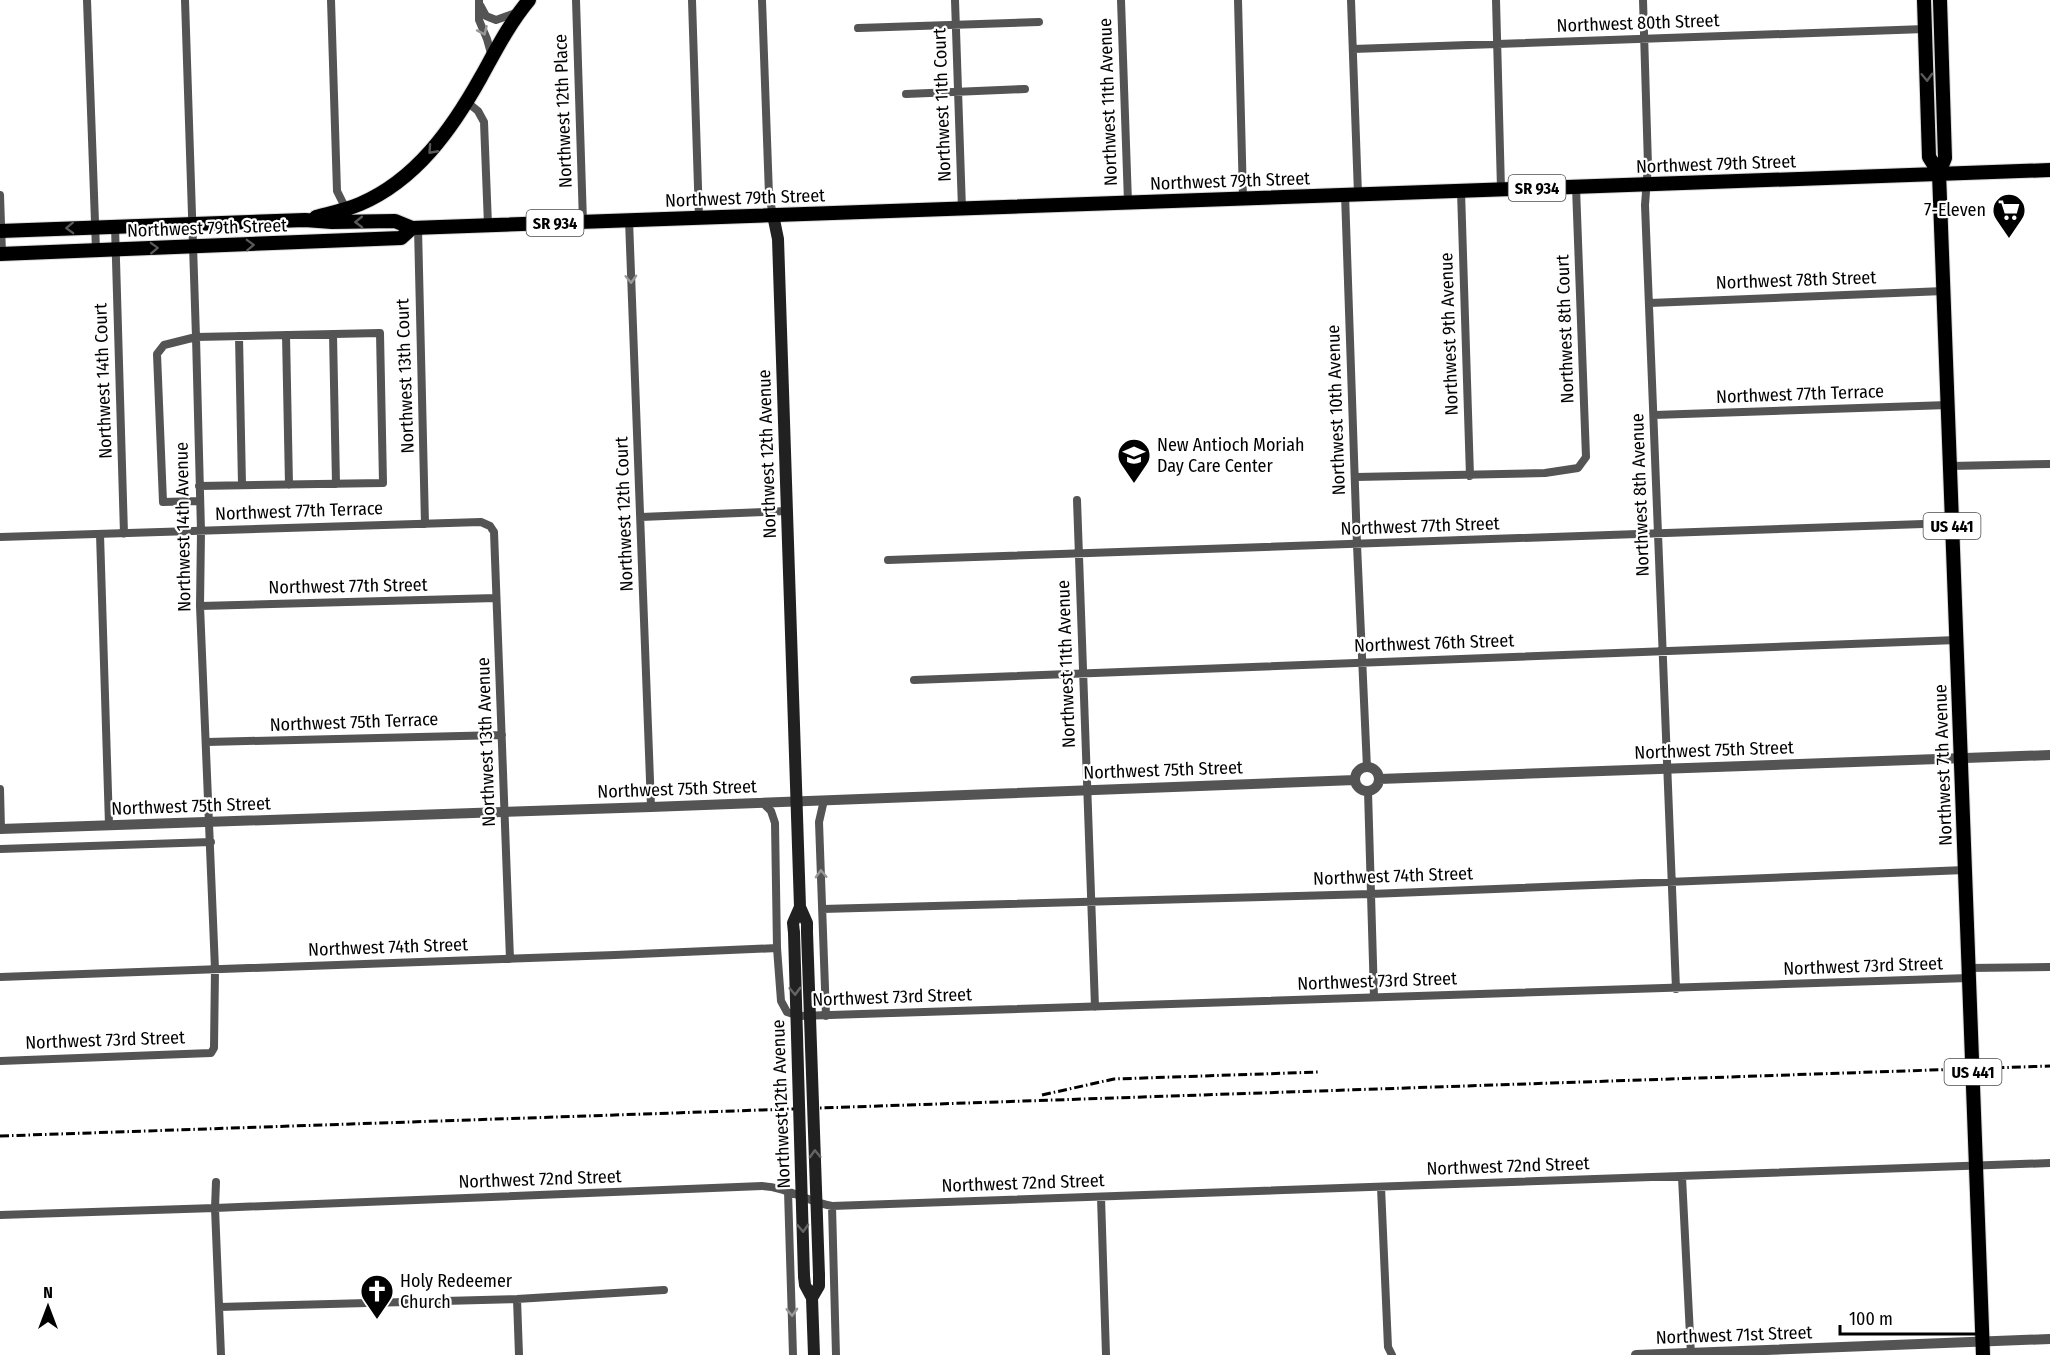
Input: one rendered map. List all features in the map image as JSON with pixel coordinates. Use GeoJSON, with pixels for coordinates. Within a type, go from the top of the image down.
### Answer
{"type":"FeatureCollection","features":[{"type":"Feature","properties":{"kind":"main road","name":"Northwest 7th Avenue"},"geometry":{"type":"LineString","coordinates":[[1924,0],[1929,157],[1940,173]]}},
{"type":"Feature","properties":{"kind":"main road","name":"Northwest 7th Avenue"},"geometry":{"type":"LineString","coordinates":[[1940,0],[1945,158],[1940,173],[1983,1348]]}},
{"type":"Feature","properties":{"kind":"main road"},"geometry":{"type":"LineString","coordinates":[[305,220],[361,203],[388,188],[416,166],[441,140],[525,6]]}},
{"type":"Feature","properties":{"kind":"main road","name":"Northwest 79th Street"},"geometry":{"type":"LineString","coordinates":[[1,230],[305,220],[395,221],[415,228],[2050,170]]}},
{"type":"Feature","properties":{"kind":"main road","name":"Northwest 12th Avenue"},"geometry":{"type":"LineString","coordinates":[[773,215],[778,239],[800,908],[807,923],[819,1275],[819,1286],[813,1298],[814,1355]]}},
{"type":"Feature","properties":{"kind":"main road","name":"Northwest 79th Street"},"geometry":{"type":"LineString","coordinates":[[1,254],[400,238],[415,228]]}},
{"type":"Feature","properties":{"kind":"main road","name":"Northwest 12th Avenue"},"geometry":{"type":"LineString","coordinates":[[800,908],[793,923],[804,1276],[805,1285],[813,1298]]}},
{"type":"Feature","properties":{"kind":"street"},"geometry":{"type":"LineString","coordinates":[[87,0],[96,250]]}},
{"type":"Feature","properties":{"kind":"street","name":"Northwest 14th Avenue"},"geometry":{"type":"LineString","coordinates":[[185,0],[201,531],[200,606],[211,842],[214,969],[214,1048],[211,1053]]}},
{"type":"Feature","properties":{"kind":"street"},"geometry":{"type":"LineString","coordinates":[[332,0],[337,191],[346,209]]}},
{"type":"Feature","properties":{"kind":"street","name":"Northwest 12th Place"},"geometry":{"type":"LineString","coordinates":[[576,0],[583,222]]}},
{"type":"Feature","properties":{"kind":"street"},"geometry":{"type":"LineString","coordinates":[[692,0],[699,218]]}},
{"type":"Feature","properties":{"kind":"street","name":"Northwest 12th Avenue"},"geometry":{"type":"LineString","coordinates":[[762,0],[769,195],[773,215]]}},
{"type":"Feature","properties":{"kind":"street","name":"Northwest 11th Court"},"geometry":{"type":"LineString","coordinates":[[955,0],[962,209]]}},
{"type":"Feature","properties":{"kind":"street","name":"Northwest 11th Avenue"},"geometry":{"type":"LineString","coordinates":[[1121,0],[1128,202]]}},
{"type":"Feature","properties":{"kind":"street"},"geometry":{"type":"LineString","coordinates":[[1238,0],[1243,198]]}},
{"type":"Feature","properties":{"kind":"street","name":"Northwest 10th Avenue"},"geometry":{"type":"LineString","coordinates":[[1351,0],[1357,545],[1367,768]]}},
{"type":"Feature","properties":{"kind":"street"},"geometry":{"type":"LineString","coordinates":[[1496,0],[1501,189]]}},
{"type":"Feature","properties":{"kind":"street","name":"Northwest 8th Avenue"},"geometry":{"type":"LineString","coordinates":[[1642,0],[1648,165],[1645,205],[1676,989]]}},
{"type":"Feature","properties":{"kind":"street"},"geometry":{"type":"LineString","coordinates":[[479,3],[486,16],[496,20],[525,6]]}},
{"type":"Feature","properties":{"kind":"street"},"geometry":{"type":"LineString","coordinates":[[479,3],[479,20],[492,57]]}},
{"type":"Feature","properties":{"kind":"street"},"geometry":{"type":"LineString","coordinates":[[858,28],[1039,22]]}},
{"type":"Feature","properties":{"kind":"street","name":"Northwest 80th Street"},"geometry":{"type":"LineString","coordinates":[[1353,49],[1925,29]]}},
{"type":"Feature","properties":{"kind":"street"},"geometry":{"type":"LineString","coordinates":[[906,94],[1025,89]]}},
{"type":"Feature","properties":{"kind":"street"},"geometry":{"type":"LineString","coordinates":[[466,102],[478,111],[484,122],[488,225]]}},
{"type":"Feature","properties":{"kind":"street","name":"Northwest 8th Court"},"geometry":{"type":"LineString","coordinates":[[1470,476],[1545,473],[1578,468],[1586,457],[1576,187]]}},
{"type":"Feature","properties":{"kind":"street","name":"Northwest 9th Avenue"},"geometry":{"type":"LineString","coordinates":[[1461,190],[1470,476]]}},
{"type":"Feature","properties":{"kind":"street"},"geometry":{"type":"LineString","coordinates":[[0,195],[1,254]]}},
{"type":"Feature","properties":{"kind":"street","name":"Northwest 12th Court"},"geometry":{"type":"LineString","coordinates":[[629,220],[651,807]]}},
{"type":"Feature","properties":{"kind":"street","name":"Northwest 14th Court"},"geometry":{"type":"LineString","coordinates":[[115,226],[124,534]]}},
{"type":"Feature","properties":{"kind":"street","name":"Northwest 13th Court"},"geometry":{"type":"LineString","coordinates":[[415,228],[425,524]]}},
{"type":"Feature","properties":{"kind":"street","name":"Northwest 78th Street"},"geometry":{"type":"LineString","coordinates":[[1650,303],[1944,291]]}},
{"type":"Feature","properties":{"kind":"street"},"geometry":{"type":"LineString","coordinates":[[199,486],[383,483],[380,333],[196,336],[164,345],[157,354],[163,502],[200,501]]}},
{"type":"Feature","properties":{"kind":"street"},"geometry":{"type":"LineString","coordinates":[[333,334],[336,484]]}},
{"type":"Feature","properties":{"kind":"street"},"geometry":{"type":"LineString","coordinates":[[286,335],[289,484]]}},
{"type":"Feature","properties":{"kind":"street"},"geometry":{"type":"LineString","coordinates":[[240,336],[242,486]]}},
{"type":"Feature","properties":{"kind":"street","name":"Northwest 77th Terrace"},"geometry":{"type":"LineString","coordinates":[[1654,415],[1948,405]]}},
{"type":"Feature","properties":{"kind":"street"},"geometry":{"type":"LineString","coordinates":[[1950,466],[2050,464]]}},
{"type":"Feature","properties":{"kind":"street"},"geometry":{"type":"LineString","coordinates":[[1356,477],[1470,476]]}},
{"type":"Feature","properties":{"kind":"street","name":"Northwest 11th Avenue"},"geometry":{"type":"LineString","coordinates":[[1077,500],[1095,1007]]}},
{"type":"Feature","properties":{"kind":"street"},"geometry":{"type":"LineString","coordinates":[[641,517],[787,511]]}},
{"type":"Feature","properties":{"kind":"street","name":"Northwest 77th Terrace"},"geometry":{"type":"LineString","coordinates":[[0,537],[481,522],[490,526]]}},
{"type":"Feature","properties":{"kind":"street","name":"Northwest 77th Street"},"geometry":{"type":"LineString","coordinates":[[888,560],[1952,523]]}},
{"type":"Feature","properties":{"kind":"street","name":"Northwest 13th Avenue"},"geometry":{"type":"LineString","coordinates":[[490,526],[494,532],[510,959]]}},
{"type":"Feature","properties":{"kind":"street"},"geometry":{"type":"LineString","coordinates":[[100,534],[109,825]]}},
{"type":"Feature","properties":{"kind":"street","name":"Northwest 77th Street"},"geometry":{"type":"LineString","coordinates":[[200,606],[496,598]]}},
{"type":"Feature","properties":{"kind":"street","name":"Northwest 76th Street"},"geometry":{"type":"LineString","coordinates":[[914,680],[1957,640]]}},
{"type":"Feature","properties":{"kind":"street","name":"Northwest 75th Terrace"},"geometry":{"type":"LineString","coordinates":[[207,742],[502,735]]}},
{"type":"Feature","properties":{"kind":"street","name":"Northwest 75th Street"},"geometry":{"type":"LineString","coordinates":[[1379,779],[2050,755]]}},
{"type":"Feature","properties":{"kind":"street"},"geometry":{"type":"LineString","coordinates":[[1367,768],[1374,770],[1379,779],[1376,787],[1368,791],[1359,788],[1355,780],[1360,770],[1367,768]]}},
{"type":"Feature","properties":{"kind":"street","name":"Northwest 75th Street"},"geometry":{"type":"LineString","coordinates":[[1,829],[1355,780]]}},
{"type":"Feature","properties":{"kind":"street"},"geometry":{"type":"LineString","coordinates":[[0,789],[1,829]]}},
{"type":"Feature","properties":{"kind":"street"},"geometry":{"type":"LineString","coordinates":[[1368,791],[1374,997]]}},
{"type":"Feature","properties":{"kind":"street"},"geometry":{"type":"LineString","coordinates":[[824,800],[819,822],[826,1016]]}},
{"type":"Feature","properties":{"kind":"street","name":"Northwest 12th Avenue"},"geometry":{"type":"LineString","coordinates":[[762,802],[771,811],[775,823],[777,948],[781,1001],[787,1012]]}},
{"type":"Feature","properties":{"kind":"street"},"geometry":{"type":"LineString","coordinates":[[0,849],[211,842]]}},
{"type":"Feature","properties":{"kind":"street","name":"Northwest 74th Street"},"geometry":{"type":"LineString","coordinates":[[822,909],[1371,894],[1965,870]]}},
{"type":"Feature","properties":{"kind":"street","name":"Northwest 74th Street"},"geometry":{"type":"LineString","coordinates":[[0,977],[777,948]]}},
{"type":"Feature","properties":{"kind":"street","name":"Northwest 73rd Street"},"geometry":{"type":"LineString","coordinates":[[787,1012],[799,1017],[1676,989],[2050,967]]}},
{"type":"Feature","properties":{"kind":"street","name":"Northwest 73rd Street"},"geometry":{"type":"LineString","coordinates":[[0,1061],[211,1053]]}},
{"type":"Feature","properties":{"kind":"street","name":"Northwest 72nd Street"},"geometry":{"type":"LineString","coordinates":[[0,1215],[762,1186],[788,1191],[813,1202],[832,1206],[2050,1164]]}},
{"type":"Feature","properties":{"kind":"street"},"geometry":{"type":"LineString","coordinates":[[1682,1177],[1691,1354]]}},
{"type":"Feature","properties":{"kind":"street"},"geometry":{"type":"LineString","coordinates":[[216,1182],[221,1355]]}},
{"type":"Feature","properties":{"kind":"street"},"geometry":{"type":"LineString","coordinates":[[1381,1187],[1388,1347],[1392,1355]]}},
{"type":"Feature","properties":{"kind":"street","name":"Northwest 12th Avenue"},"geometry":{"type":"LineString","coordinates":[[788,1191],[793,1355]]}},
{"type":"Feature","properties":{"kind":"street"},"geometry":{"type":"LineString","coordinates":[[1101,1197],[1106,1355]]}},
{"type":"Feature","properties":{"kind":"street"},"geometry":{"type":"LineString","coordinates":[[832,1206],[836,1355]]}},
{"type":"Feature","properties":{"kind":"street"},"geometry":{"type":"LineString","coordinates":[[219,1307],[517,1299],[664,1290]]}},
{"type":"Feature","properties":{"kind":"street"},"geometry":{"type":"LineString","coordinates":[[517,1299],[519,1355]]}},
{"type":"Feature","properties":{"kind":"street","name":"Northwest 71st Street"},"geometry":{"type":"LineString","coordinates":[[1636,1355],[1983,1348],[2050,1339]]}},
{"type":"Feature","properties":{"kind":"railway"},"geometry":{"type":"LineString","coordinates":[[0,1136],[2050,1066]]}},
{"type":"Feature","properties":{"kind":"railway"},"geometry":{"type":"LineString","coordinates":[[1042,1095],[1114,1079],[1319,1072]]}},
{"type":"Feature","properties":{"kind":"place","name":"7-Eleven"},"geometry":{"type":"Point","coordinates":[2009,239]}},
{"type":"Feature","properties":{"kind":"place","name":"New Antioch Moriah Day Care Center"},"geometry":{"type":"Point","coordinates":[1134,484]}},
{"type":"Feature","properties":{"kind":"place","name":"Holy Redeemer Church"},"geometry":{"type":"Point","coordinates":[377,1320]}}]}
